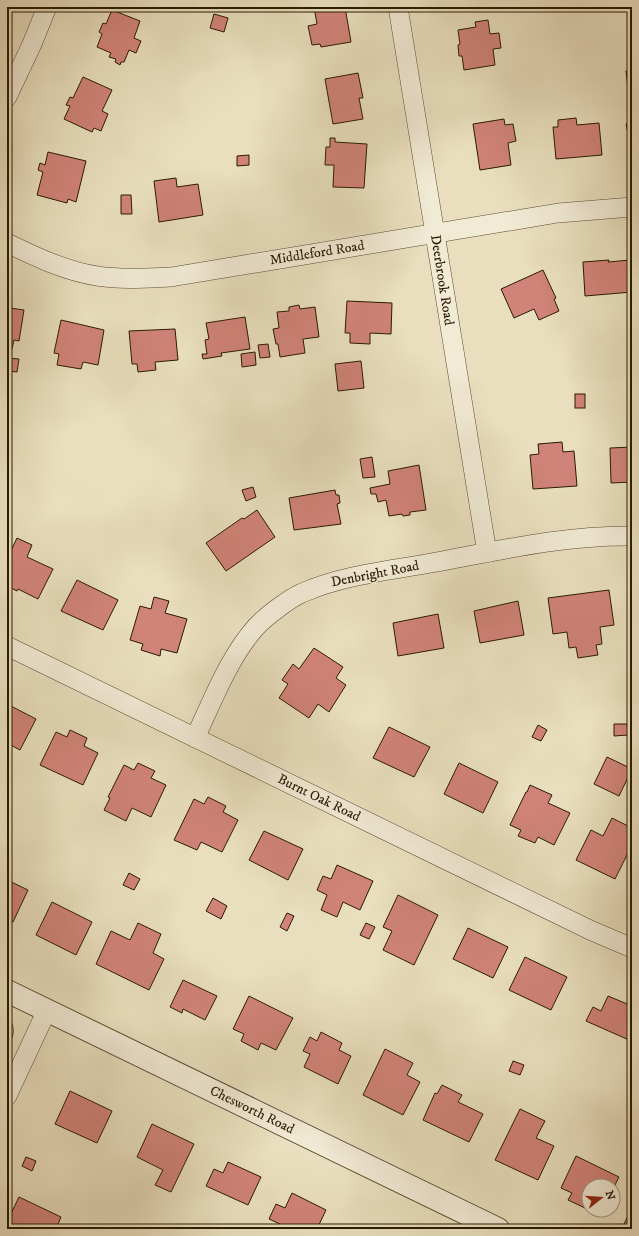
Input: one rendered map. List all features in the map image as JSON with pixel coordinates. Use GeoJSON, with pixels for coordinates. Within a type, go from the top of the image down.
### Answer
{"type":"FeatureCollection","features":[{"type":"Feature","properties":{"kind":"street"},"geometry":{"type":"LineString","coordinates":[[7,97],[32,44],[47,7]]}},
{"type":"Feature","properties":{"kind":"street","name":"Deerbrook Road"},"geometry":{"type":"LineString","coordinates":[[398,7],[487,553]]}},
{"type":"Feature","properties":{"kind":"street","name":"Middleford Road"},"geometry":{"type":"LineString","coordinates":[[7,243],[44,260],[72,270],[97,276],[134,279],[171,277],[558,213],[632,207]]}},
{"type":"Feature","properties":{"kind":"street","name":"Denbright Road"},"geometry":{"type":"LineString","coordinates":[[194,738],[236,654],[257,627],[278,608],[300,593],[326,584],[360,576],[487,553],[569,539],[632,536]]}},
{"type":"Feature","properties":{"kind":"street","name":"Burnt Oak Road"},"geometry":{"type":"LineString","coordinates":[[7,646],[590,930],[632,948]]}},
{"type":"Feature","properties":{"kind":"street","name":"Chesworth Road"},"geometry":{"type":"LineString","coordinates":[[7,990],[498,1229]]}},
{"type":"Feature","properties":{"kind":"street"},"geometry":{"type":"LineString","coordinates":[[7,1096],[47,1010]]}},
{"type":"Feature","properties":{"kind":"green space"},"geometry":{"type":"Polygon","coordinates":[[[7,1015],[12,1024],[13,1036],[7,1049],[7,1015]]]}},
{"type":"Feature","properties":{"kind":"building"},"geometry":{"type":"Polygon","coordinates":[[[314,7],[345,7],[351,42],[321,47],[320,44],[312,45],[308,26],[317,24],[314,7]]]}},
{"type":"Feature","properties":{"kind":"building"},"geometry":{"type":"Polygon","coordinates":[[[112,10],[140,21],[134,38],[141,41],[136,53],[129,50],[124,62],[121,62],[120,65],[115,62],[116,59],[109,57],[111,53],[97,47],[102,34],[99,32],[103,23],[106,24],[112,10]]]}},
{"type":"Feature","properties":{"kind":"building"},"geometry":{"type":"Polygon","coordinates":[[[214,14],[228,18],[224,32],[210,28],[214,14]]]}},
{"type":"Feature","properties":{"kind":"building"},"geometry":{"type":"Polygon","coordinates":[[[488,20],[490,34],[499,33],[501,48],[493,49],[495,65],[464,70],[462,56],[459,56],[458,45],[460,44],[458,30],[476,27],[475,22],[488,20]]]}},
{"type":"Feature","properties":{"kind":"building"},"geometry":{"type":"Polygon","coordinates":[[[632,70],[632,89],[628,89],[626,71],[632,70]]]}},
{"type":"Feature","properties":{"kind":"building"},"geometry":{"type":"Polygon","coordinates":[[[358,73],[363,98],[359,98],[363,119],[333,124],[325,79],[358,73]]]}},
{"type":"Feature","properties":{"kind":"building"},"geometry":{"type":"Polygon","coordinates":[[[83,77],[112,90],[102,111],[108,114],[101,131],[94,128],[92,132],[64,119],[70,106],[66,105],[70,97],[73,98],[83,77]]]}},
{"type":"Feature","properties":{"kind":"building"},"geometry":{"type":"Polygon","coordinates":[[[576,118],[577,125],[599,123],[602,155],[556,159],[553,127],[558,127],[558,120],[576,118]]]}},
{"type":"Feature","properties":{"kind":"building"},"geometry":{"type":"Polygon","coordinates":[[[504,119],[505,125],[513,124],[516,141],[508,143],[511,165],[480,170],[473,124],[504,119]]]}},
{"type":"Feature","properties":{"kind":"building"},"geometry":{"type":"Polygon","coordinates":[[[632,123],[632,153],[626,124],[632,123]]]}},
{"type":"Feature","properties":{"kind":"building"},"geometry":{"type":"Polygon","coordinates":[[[330,138],[335,138],[335,142],[367,144],[364,188],[333,187],[334,165],[325,165],[326,147],[330,147],[330,138]]]}},
{"type":"Feature","properties":{"kind":"building"},"geometry":{"type":"Polygon","coordinates":[[[48,152],[86,161],[76,202],[68,199],[67,203],[37,195],[43,172],[38,170],[40,163],[45,165],[48,152]]]}},
{"type":"Feature","properties":{"kind":"building"},"geometry":{"type":"Polygon","coordinates":[[[249,155],[249,165],[237,166],[237,156],[249,155]]]}},
{"type":"Feature","properties":{"kind":"building"},"geometry":{"type":"Polygon","coordinates":[[[176,178],[177,187],[198,184],[203,215],[159,222],[154,181],[176,178]]]}},
{"type":"Feature","properties":{"kind":"building"},"geometry":{"type":"Polygon","coordinates":[[[121,195],[131,195],[132,214],[121,214],[121,195]]]}},
{"type":"Feature","properties":{"kind":"building"},"geometry":{"type":"Polygon","coordinates":[[[609,260],[608,262],[630,260],[632,292],[585,296],[583,262],[609,260]]]}},
{"type":"Feature","properties":{"kind":"building"},"geometry":{"type":"Polygon","coordinates":[[[543,270],[556,298],[554,299],[559,311],[539,320],[534,309],[514,318],[501,289],[543,270]]]}},
{"type":"Feature","properties":{"kind":"building"},"geometry":{"type":"Polygon","coordinates":[[[347,301],[392,303],[391,334],[370,333],[370,344],[350,343],[350,333],[345,333],[347,301]]]}},
{"type":"Feature","properties":{"kind":"building"},"geometry":{"type":"Polygon","coordinates":[[[7,304],[11,304],[10,308],[24,310],[19,341],[14,340],[12,349],[7,349],[7,304]]]}},
{"type":"Feature","properties":{"kind":"building"},"geometry":{"type":"Polygon","coordinates":[[[299,305],[300,309],[315,307],[319,337],[303,339],[305,353],[280,357],[278,344],[276,344],[273,329],[279,328],[277,312],[289,311],[289,307],[299,305]]]}},
{"type":"Feature","properties":{"kind":"building"},"geometry":{"type":"Polygon","coordinates":[[[245,317],[250,349],[221,353],[222,356],[203,359],[202,354],[207,354],[205,340],[209,339],[206,323],[245,317]]]}},
{"type":"Feature","properties":{"kind":"building"},"geometry":{"type":"Polygon","coordinates":[[[61,320],[104,330],[98,365],[83,362],[81,369],[57,365],[59,354],[54,353],[61,320]]]}},
{"type":"Feature","properties":{"kind":"building"},"geometry":{"type":"Polygon","coordinates":[[[175,329],[178,360],[155,362],[156,370],[138,372],[137,364],[132,364],[129,331],[175,329]]]}},
{"type":"Feature","properties":{"kind":"building"},"geometry":{"type":"Polygon","coordinates":[[[268,344],[270,357],[260,358],[258,345],[268,344]]]}},
{"type":"Feature","properties":{"kind":"building"},"geometry":{"type":"Polygon","coordinates":[[[255,352],[256,365],[242,367],[241,354],[255,352]]]}},
{"type":"Feature","properties":{"kind":"building"},"geometry":{"type":"Polygon","coordinates":[[[7,358],[19,359],[17,372],[7,371],[7,358]]]}},
{"type":"Feature","properties":{"kind":"building"},"geometry":{"type":"Polygon","coordinates":[[[361,361],[364,388],[338,391],[335,364],[361,361]]]}},
{"type":"Feature","properties":{"kind":"building"},"geometry":{"type":"Polygon","coordinates":[[[575,394],[585,394],[585,408],[575,408],[575,394]]]}},
{"type":"Feature","properties":{"kind":"building"},"geometry":{"type":"Polygon","coordinates":[[[562,442],[563,452],[574,451],[577,486],[533,489],[530,455],[539,454],[538,444],[562,442]]]}},
{"type":"Feature","properties":{"kind":"building"},"geometry":{"type":"Polygon","coordinates":[[[632,447],[632,482],[611,483],[610,448],[632,447]]]}},
{"type":"Feature","properties":{"kind":"building"},"geometry":{"type":"Polygon","coordinates":[[[372,457],[375,477],[363,478],[360,459],[372,457]]]}},
{"type":"Feature","properties":{"kind":"building"},"geometry":{"type":"Polygon","coordinates":[[[419,465],[426,510],[410,512],[410,515],[403,516],[402,514],[389,516],[386,500],[378,502],[376,494],[371,494],[370,488],[390,484],[388,471],[419,465]]]}},
{"type":"Feature","properties":{"kind":"building"},"geometry":{"type":"Polygon","coordinates":[[[253,487],[256,497],[246,501],[242,490],[253,487]]]}},
{"type":"Feature","properties":{"kind":"building"},"geometry":{"type":"Polygon","coordinates":[[[335,490],[336,495],[339,495],[340,503],[337,504],[341,524],[294,530],[289,498],[335,490]]]}},
{"type":"Feature","properties":{"kind":"building"},"geometry":{"type":"Polygon","coordinates":[[[257,510],[275,537],[226,571],[206,543],[242,518],[244,519],[257,510]]]}},
{"type":"Feature","properties":{"kind":"building"},"geometry":{"type":"Polygon","coordinates":[[[17,538],[32,545],[27,557],[53,569],[38,599],[18,589],[17,591],[7,586],[7,559],[17,538]]]}},
{"type":"Feature","properties":{"kind":"building"},"geometry":{"type":"Polygon","coordinates":[[[77,580],[118,600],[103,630],[61,611],[77,580]]]}},
{"type":"Feature","properties":{"kind":"building"},"geometry":{"type":"Polygon","coordinates":[[[609,590],[614,625],[600,627],[602,644],[596,645],[598,655],[578,658],[576,647],[569,648],[567,632],[553,634],[548,598],[609,590]]]}},
{"type":"Feature","properties":{"kind":"building"},"geometry":{"type":"Polygon","coordinates":[[[154,597],[169,601],[165,613],[187,619],[177,653],[161,649],[160,656],[141,650],[143,644],[130,640],[140,606],[151,609],[154,597]]]}},
{"type":"Feature","properties":{"kind":"building"},"geometry":{"type":"Polygon","coordinates":[[[518,601],[524,635],[480,643],[474,611],[518,601]]]}},
{"type":"Feature","properties":{"kind":"building"},"geometry":{"type":"Polygon","coordinates":[[[438,614],[444,648],[398,656],[393,623],[438,614]]]}},
{"type":"Feature","properties":{"kind":"building"},"geometry":{"type":"Polygon","coordinates":[[[314,648],[343,667],[336,678],[346,685],[329,712],[318,704],[309,718],[279,698],[288,684],[282,680],[293,664],[299,669],[314,648]]]}},
{"type":"Feature","properties":{"kind":"building"},"geometry":{"type":"Polygon","coordinates":[[[7,704],[36,719],[20,750],[7,743],[7,704]]]}},
{"type":"Feature","properties":{"kind":"building"},"geometry":{"type":"Polygon","coordinates":[[[614,724],[627,724],[628,735],[614,736],[614,724]]]}},
{"type":"Feature","properties":{"kind":"building"},"geometry":{"type":"Polygon","coordinates":[[[538,725],[547,730],[541,741],[532,737],[538,725]]]}},
{"type":"Feature","properties":{"kind":"building"},"geometry":{"type":"Polygon","coordinates":[[[389,727],[430,747],[414,777],[373,758],[389,727]]]}},
{"type":"Feature","properties":{"kind":"building"},"geometry":{"type":"Polygon","coordinates":[[[70,730],[87,738],[84,746],[98,753],[83,785],[40,765],[56,732],[67,737],[70,730]]]}},
{"type":"Feature","properties":{"kind":"building"},"geometry":{"type":"Polygon","coordinates":[[[607,757],[632,769],[619,796],[594,784],[607,757]]]}},
{"type":"Feature","properties":{"kind":"building"},"geometry":{"type":"Polygon","coordinates":[[[138,763],[155,771],[151,778],[166,785],[151,817],[132,808],[126,821],[104,810],[110,798],[108,797],[124,765],[134,770],[138,763]]]}},
{"type":"Feature","properties":{"kind":"building"},"geometry":{"type":"Polygon","coordinates":[[[459,763],[498,782],[483,813],[444,794],[459,763]]]}},
{"type":"Feature","properties":{"kind":"building"},"geometry":{"type":"Polygon","coordinates":[[[530,785],[552,795],[548,803],[570,813],[554,845],[538,837],[535,843],[518,836],[521,830],[510,825],[530,785]]]}},
{"type":"Feature","properties":{"kind":"building"},"geometry":{"type":"Polygon","coordinates":[[[208,797],[226,806],[223,812],[238,820],[222,852],[201,842],[197,850],[174,840],[194,799],[204,804],[208,797]]]}},
{"type":"Feature","properties":{"kind":"building"},"geometry":{"type":"Polygon","coordinates":[[[612,818],[632,828],[632,845],[615,879],[576,860],[591,830],[603,836],[612,818]]]}},
{"type":"Feature","properties":{"kind":"building"},"geometry":{"type":"Polygon","coordinates":[[[264,831],[303,849],[288,880],[249,860],[264,831]]]}},
{"type":"Feature","properties":{"kind":"building"},"geometry":{"type":"Polygon","coordinates":[[[337,865],[373,881],[360,910],[343,902],[337,917],[321,910],[327,895],[317,890],[323,876],[331,879],[337,865]]]}},
{"type":"Feature","properties":{"kind":"building"},"geometry":{"type":"Polygon","coordinates":[[[129,873],[140,879],[134,890],[123,885],[129,873]]]}},
{"type":"Feature","properties":{"kind":"building"},"geometry":{"type":"Polygon","coordinates":[[[7,880],[28,890],[13,922],[7,919],[7,880]]]}},
{"type":"Feature","properties":{"kind":"building"},"geometry":{"type":"Polygon","coordinates":[[[398,895],[438,915],[414,965],[383,950],[392,931],[383,927],[398,895]]]}},
{"type":"Feature","properties":{"kind":"building"},"geometry":{"type":"Polygon","coordinates":[[[213,898],[227,906],[221,919],[206,911],[213,898]]]}},
{"type":"Feature","properties":{"kind":"building"},"geometry":{"type":"Polygon","coordinates":[[[52,902],[92,922],[76,955],[36,935],[52,902]]]}},
{"type":"Feature","properties":{"kind":"building"},"geometry":{"type":"Polygon","coordinates":[[[287,913],[294,916],[287,931],[280,927],[287,913]]]}},
{"type":"Feature","properties":{"kind":"building"},"geometry":{"type":"Polygon","coordinates":[[[138,923],[161,934],[153,953],[164,959],[149,990],[96,964],[111,931],[130,940],[138,923]]]}},
{"type":"Feature","properties":{"kind":"building"},"geometry":{"type":"Polygon","coordinates":[[[366,923],[375,927],[369,939],[360,935],[366,923]]]}},
{"type":"Feature","properties":{"kind":"building"},"geometry":{"type":"Polygon","coordinates":[[[468,928],[508,947],[493,978],[453,959],[468,928]]]}},
{"type":"Feature","properties":{"kind":"building"},"geometry":{"type":"Polygon","coordinates":[[[525,957],[567,977],[551,1010],[509,990],[525,957]]]}},
{"type":"Feature","properties":{"kind":"building"},"geometry":{"type":"Polygon","coordinates":[[[183,980],[217,996],[205,1020],[183,1009],[182,1013],[170,1007],[183,980]]]}},
{"type":"Feature","properties":{"kind":"building"},"geometry":{"type":"Polygon","coordinates":[[[249,996],[293,1018],[276,1050],[261,1043],[258,1050],[241,1041],[244,1034],[233,1029],[249,996]]]}},
{"type":"Feature","properties":{"kind":"building"},"geometry":{"type":"Polygon","coordinates":[[[608,996],[632,1006],[632,1032],[629,1040],[586,1021],[593,1007],[601,1011],[608,996]]]}},
{"type":"Feature","properties":{"kind":"building"},"geometry":{"type":"Polygon","coordinates":[[[321,1032],[342,1043],[339,1050],[351,1056],[338,1084],[304,1067],[310,1054],[303,1051],[310,1037],[317,1041],[321,1032]]]}},
{"type":"Feature","properties":{"kind":"building"},"geometry":{"type":"Polygon","coordinates":[[[385,1049],[413,1063],[407,1075],[420,1082],[403,1115],[363,1095],[385,1049]]]}},
{"type":"Feature","properties":{"kind":"building"},"geometry":{"type":"Polygon","coordinates":[[[513,1061],[524,1065],[520,1075],[509,1071],[513,1061]]]}},
{"type":"Feature","properties":{"kind":"building"},"geometry":{"type":"Polygon","coordinates":[[[442,1085],[462,1095],[458,1102],[483,1114],[469,1142],[423,1120],[435,1093],[437,1094],[442,1085]]]}},
{"type":"Feature","properties":{"kind":"building"},"geometry":{"type":"Polygon","coordinates":[[[70,1091],[112,1111],[97,1143],[55,1124],[70,1091]]]}},
{"type":"Feature","properties":{"kind":"building"},"geometry":{"type":"Polygon","coordinates":[[[520,1109],[545,1121],[536,1138],[554,1146],[538,1180],[495,1160],[520,1109]]]}},
{"type":"Feature","properties":{"kind":"building"},"geometry":{"type":"Polygon","coordinates":[[[152,1124],[194,1144],[171,1192],[155,1185],[163,1170],[137,1157],[152,1124]]]}},
{"type":"Feature","properties":{"kind":"building"},"geometry":{"type":"Polygon","coordinates":[[[576,1156],[619,1177],[581,1178],[581,1206],[568,1200],[572,1193],[561,1188],[576,1156]]]}},
{"type":"Feature","properties":{"kind":"building"},"geometry":{"type":"Polygon","coordinates":[[[26,1157],[36,1161],[32,1171],[22,1166],[26,1157]]]}},
{"type":"Feature","properties":{"kind":"building"},"geometry":{"type":"Polygon","coordinates":[[[228,1162],[261,1177],[248,1205],[206,1186],[214,1169],[223,1173],[228,1162]]]}},
{"type":"Feature","properties":{"kind":"building"},"geometry":{"type":"Polygon","coordinates":[[[292,1193],[326,1210],[317,1229],[277,1229],[280,1224],[269,1219],[276,1204],[285,1208],[292,1193]]]}},
{"type":"Feature","properties":{"kind":"building"},"geometry":{"type":"Polygon","coordinates":[[[19,1197],[61,1217],[56,1229],[7,1229],[7,1222],[19,1197]]]}},
{"type":"Feature","properties":{"kind":"building"},"geometry":{"type":"Polygon","coordinates":[[[632,1208],[632,1227],[624,1224],[632,1208]]]}}]}
